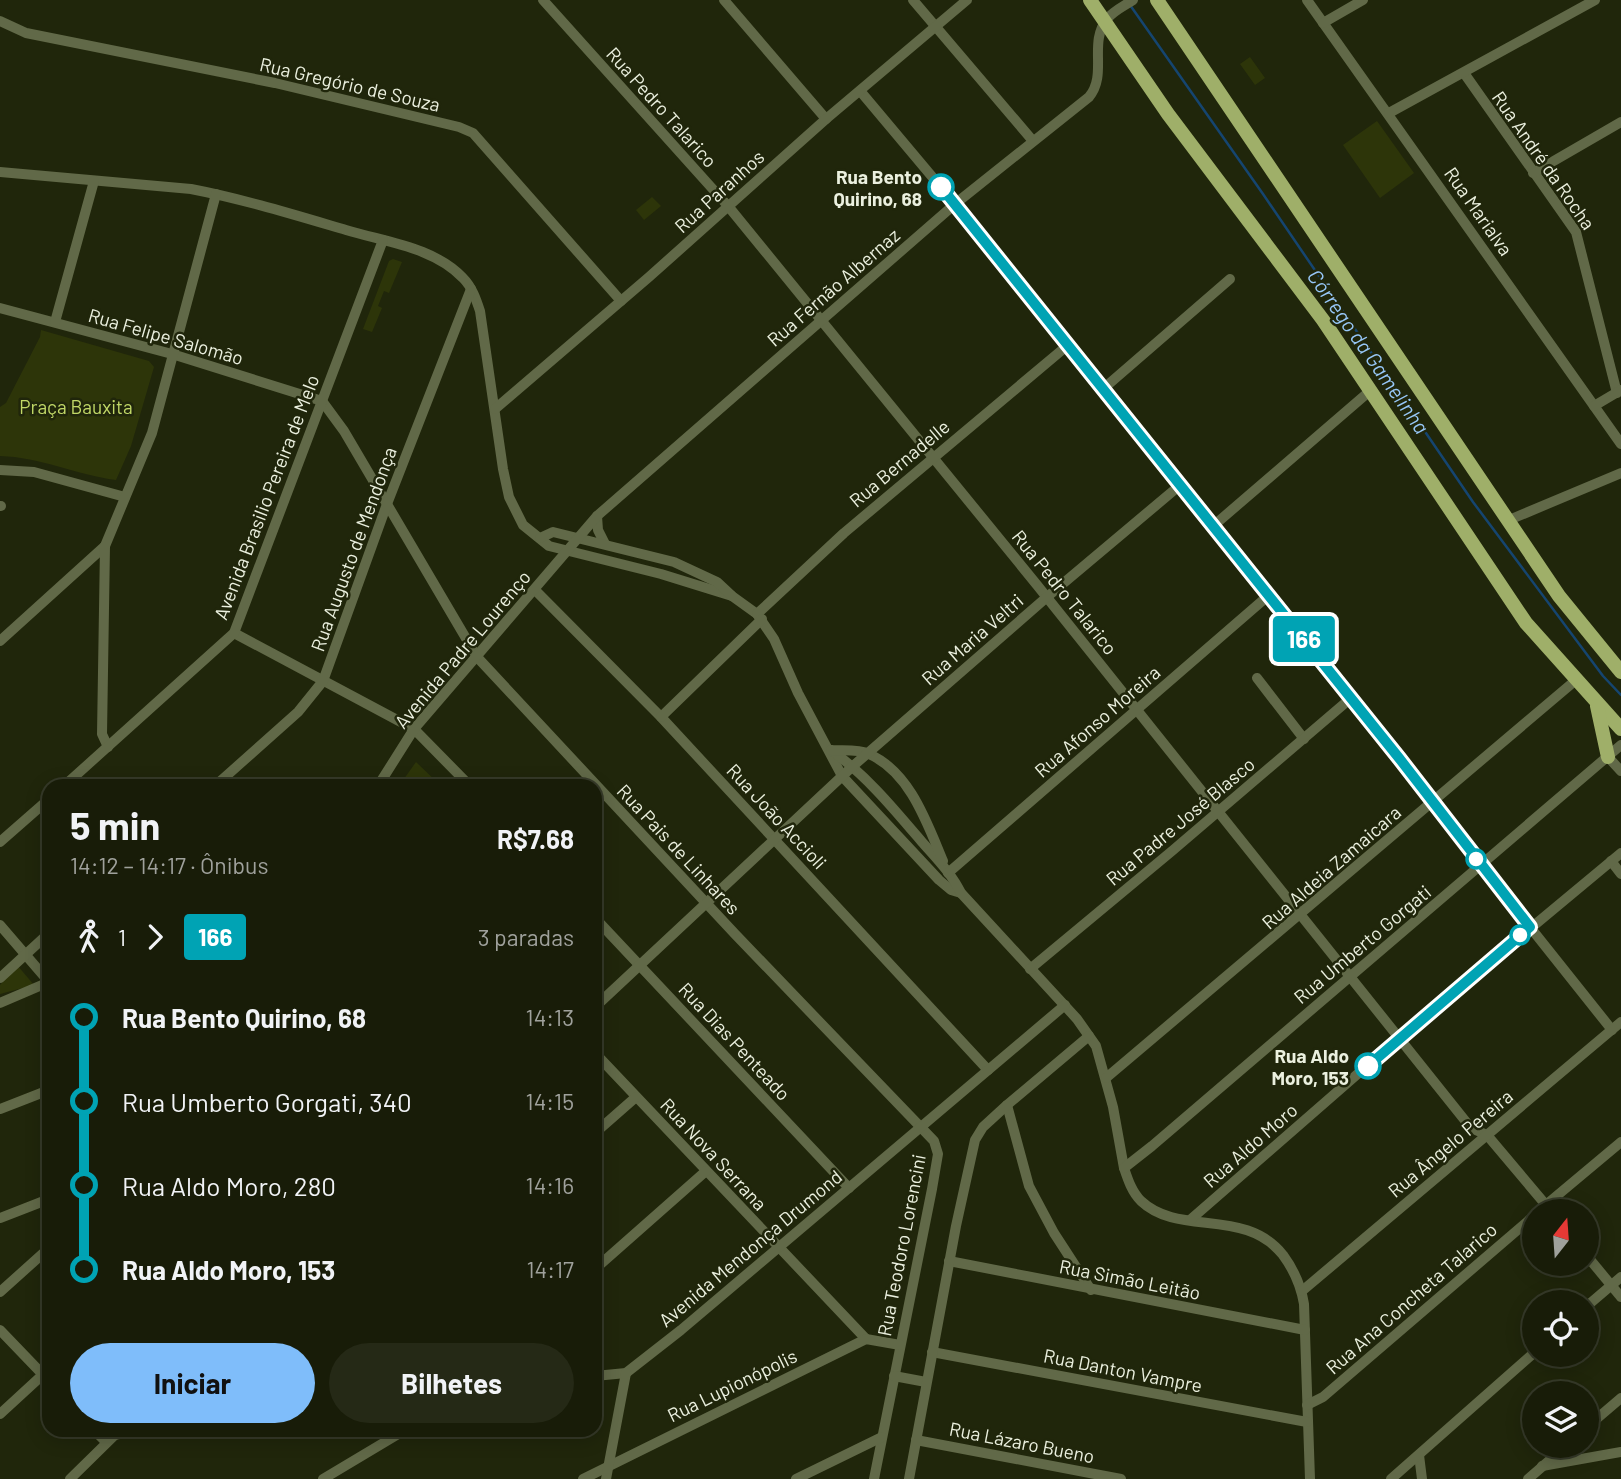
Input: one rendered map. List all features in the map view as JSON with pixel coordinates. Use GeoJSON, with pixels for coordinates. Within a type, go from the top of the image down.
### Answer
{"type":"FeatureCollection","features":[{"type":"Feature","properties":{"kind":"main road"},"geometry":{"type":"LineString","coordinates":[[1090,0],[1168,114],[1323,320],[1526,623],[1621,729]]}},
{"type":"Feature","properties":{"kind":"main road"},"geometry":{"type":"LineString","coordinates":[[1157,0],[1559,596],[1621,672]]}},
{"type":"Feature","properties":{"kind":"main road"},"geometry":{"type":"LineString","coordinates":[[1596,701],[1608,757]]}},
{"type":"Feature","properties":{"kind":"street","name":"Rua Pedro Talarico"},"geometry":{"type":"LineString","coordinates":[[543,0],[728,206],[1047,597],[1471,1128],[1487,1135],[1537,1199]]}},
{"type":"Feature","properties":{"kind":"street"},"geometry":{"type":"LineString","coordinates":[[724,0],[826,120]]}},
{"type":"Feature","properties":{"kind":"street"},"geometry":{"type":"LineString","coordinates":[[914,0],[1033,141]]}},
{"type":"Feature","properties":{"kind":"street","name":"Rua Paranhos"},"geometry":{"type":"LineString","coordinates":[[495,409],[967,0]]}},
{"type":"Feature","properties":{"kind":"street"},"geometry":{"type":"LineString","coordinates":[[1105,21],[1133,0]]}},
{"type":"Feature","properties":{"kind":"street","name":"Rua Marialva"},"geometry":{"type":"LineString","coordinates":[[1307,0],[1621,444]]}},
{"type":"Feature","properties":{"kind":"street"},"geometry":{"type":"LineString","coordinates":[[1323,23],[1363,0]]}},
{"type":"Feature","properties":{"kind":"street"},"geometry":{"type":"LineString","coordinates":[[1389,113],[1595,0]]}},
{"type":"Feature","properties":{"kind":"street","name":"Rua Gregório de Souza"},"geometry":{"type":"LineString","coordinates":[[0,21],[26,33],[275,83],[459,127],[473,133],[621,301]]}},
{"type":"Feature","properties":{"kind":"street","name":"Rua Fernão Albernaz"},"geometry":{"type":"LineString","coordinates":[[579,538],[597,516],[955,204],[1085,101],[1095,91],[1098,82],[1097,44],[1105,21]]}},
{"type":"Feature","properties":{"kind":"street","name":"Rua André da Rocha"},"geometry":{"type":"LineString","coordinates":[[1464,72],[1580,239],[1619,392]]}},
{"type":"Feature","properties":{"kind":"street"},"geometry":{"type":"LineString","coordinates":[[861,92],[955,204],[1351,698],[1530,927],[1617,1026]]}},
{"type":"Feature","properties":{"kind":"street"},"geometry":{"type":"LineString","coordinates":[[1533,173],[1621,122]]}},
{"type":"Feature","properties":{"kind":"street"},"geometry":{"type":"LineString","coordinates":[[0,172],[191,189],[383,240],[434,257],[463,277],[481,311],[509,497],[523,525],[549,546],[661,574],[732,596]]}},
{"type":"Feature","properties":{"kind":"street"},"geometry":{"type":"LineString","coordinates":[[55,322],[93,181]]}},
{"type":"Feature","properties":{"kind":"street"},"geometry":{"type":"LineString","coordinates":[[108,747],[102,734],[105,546],[152,433],[216,194]]}},
{"type":"Feature","properties":{"kind":"street","name":"Avenida Brasilio Pereira de Melo"},"geometry":{"type":"LineString","coordinates":[[72,779],[234,633],[383,240]]}},
{"type":"Feature","properties":{"kind":"street"},"geometry":{"type":"LineString","coordinates":[[1103,389],[1230,279]]}},
{"type":"Feature","properties":{"kind":"street","name":"Rua Augusto de Mendonça"},"geometry":{"type":"LineString","coordinates":[[223,779],[298,712],[323,681],[387,504],[471,289]]}},
{"type":"Feature","properties":{"kind":"street","name":"Rua Felipe Salomão"},"geometry":{"type":"LineString","coordinates":[[0,307],[173,354],[322,401]]}},
{"type":"Feature","properties":{"kind":"street","name":"Rua Bernadelle"},"geometry":{"type":"LineString","coordinates":[[661,717],[844,533],[1068,345]]}},
{"type":"Feature","properties":{"kind":"street"},"geometry":{"type":"LineString","coordinates":[[1212,527],[1371,390]]}},
{"type":"Feature","properties":{"kind":"street"},"geometry":{"type":"LineString","coordinates":[[1594,406],[1619,392]]}},
{"type":"Feature","properties":{"kind":"street","name":"Rua Pais de Linhares"},"geometry":{"type":"LineString","coordinates":[[322,401],[344,431],[477,657],[591,779]]}},
{"type":"Feature","properties":{"kind":"street"},"geometry":{"type":"LineString","coordinates":[[0,470],[34,472],[125,496]]}},
{"type":"Feature","properties":{"kind":"street"},"geometry":{"type":"LineString","coordinates":[[1509,520],[1621,473]]}},
{"type":"Feature","properties":{"kind":"street","name":"Rua Maria Veltri"},"geometry":{"type":"LineString","coordinates":[[602,1000],[853,766],[1047,597],[1180,486]]}},
{"type":"Feature","properties":{"kind":"street"},"geometry":{"type":"LineString","coordinates":[[597,516],[598,530],[605,544]]}},
{"type":"Feature","properties":{"kind":"street"},"geometry":{"type":"LineString","coordinates":[[540,538],[552,532],[674,562],[717,582],[759,617],[774,639],[842,776],[939,880],[951,890],[961,893]]}},
{"type":"Feature","properties":{"kind":"street","name":"Avenida Padre Lourenço"},"geometry":{"type":"LineString","coordinates":[[382,779],[414,729],[579,538]]}},
{"type":"Feature","properties":{"kind":"street"},"geometry":{"type":"LineString","coordinates":[[0,641],[105,546]]}},
{"type":"Feature","properties":{"kind":"street","name":"Rua João Accioli"},"geometry":{"type":"LineString","coordinates":[[535,590],[661,717],[988,1070]]}},
{"type":"Feature","properties":{"kind":"street","name":"Rua Afonso Moreira"},"geometry":{"type":"LineString","coordinates":[[948,873],[1269,596]]}},
{"type":"Feature","properties":{"kind":"street"},"geometry":{"type":"LineString","coordinates":[[234,633],[414,729],[463,779]]}},
{"type":"Feature","properties":{"kind":"street"},"geometry":{"type":"LineString","coordinates":[[1257,678],[1304,738]]}},
{"type":"Feature","properties":{"kind":"street","name":"Rua Aldeia Zamaicara"},"geometry":{"type":"LineString","coordinates":[[1106,1079],[1576,680]]}},
{"type":"Feature","properties":{"kind":"street","name":"Rua Padre José Blasco"},"geometry":{"type":"LineString","coordinates":[[1030,968],[1351,698]]}},
{"type":"Feature","properties":{"kind":"street","name":"Rua Umberto Gorgati"},"geometry":{"type":"LineString","coordinates":[[1124,1168],[1621,745]]}},
{"type":"Feature","properties":{"kind":"street"},"geometry":{"type":"LineString","coordinates":[[831,750],[868,753],[883,763],[911,793],[925,818],[948,873]]}},
{"type":"Feature","properties":{"kind":"street"},"geometry":{"type":"LineString","coordinates":[[831,750],[853,766],[948,873],[961,893],[1065,1005],[1090,1036],[1101,1056],[1124,1168],[1129,1183],[1142,1201],[1162,1213],[1244,1228],[1264,1237],[1287,1261],[1302,1291],[1310,1479]]}},
{"type":"Feature","properties":{"kind":"street"},"geometry":{"type":"LineString","coordinates":[[1608,757],[1621,771]]}},
{"type":"Feature","properties":{"kind":"street","name":"Rua Pais de Linhares"},"geometry":{"type":"LineString","coordinates":[[602,791],[920,1128]]}},
{"type":"Feature","properties":{"kind":"street"},"geometry":{"type":"LineString","coordinates":[[0,842],[42,805]]}},
{"type":"Feature","properties":{"kind":"street","name":"Rua Aldo Moro"},"geometry":{"type":"LineString","coordinates":[[1190,1220],[1400,1037],[1621,853]]}},
{"type":"Feature","properties":{"kind":"street"},"geometry":{"type":"LineString","coordinates":[[1611,861],[1621,873]]}},
{"type":"Feature","properties":{"kind":"street"},"geometry":{"type":"LineString","coordinates":[[0,925],[42,974]]}},
{"type":"Feature","properties":{"kind":"street","name":"Rua Dias Penteado"},"geometry":{"type":"LineString","coordinates":[[602,925],[849,1188]]}},
{"type":"Feature","properties":{"kind":"street"},"geometry":{"type":"LineString","coordinates":[[0,978],[42,939]]}},
{"type":"Feature","properties":{"kind":"street"},"geometry":{"type":"LineString","coordinates":[[0,1003],[42,985]]}},
{"type":"Feature","properties":{"kind":"street","name":"Rua Teodoro Lorencini"},"geometry":{"type":"LineString","coordinates":[[874,1479],[937,1154],[934,1141],[920,1128],[1065,1005]]}},
{"type":"Feature","properties":{"kind":"street","name":"Rua Ângelo Pereira"},"geometry":{"type":"LineString","coordinates":[[1302,1291],[1617,1026]]}},
{"type":"Feature","properties":{"kind":"street"},"geometry":{"type":"LineString","coordinates":[[909,1479],[949,1261],[975,1140],[983,1127],[1007,1105],[1090,1036]]}},
{"type":"Feature","properties":{"kind":"street","name":"Rua Nova Serrana"},"geometry":{"type":"LineString","coordinates":[[602,1061],[866,1339]]}},
{"type":"Feature","properties":{"kind":"street"},"geometry":{"type":"LineString","coordinates":[[0,1110],[42,1093]]}},
{"type":"Feature","properties":{"kind":"street"},"geometry":{"type":"LineString","coordinates":[[602,1127],[636,1097]]}},
{"type":"Feature","properties":{"kind":"street"},"geometry":{"type":"LineString","coordinates":[[1007,1105],[1029,1186],[1039,1208],[1091,1290]]}},
{"type":"Feature","properties":{"kind":"street","name":"Avenida Mendonça Drumond"},"geometry":{"type":"LineString","coordinates":[[626,1373],[920,1128]]}},
{"type":"Feature","properties":{"kind":"street"},"geometry":{"type":"LineString","coordinates":[[1556,1199],[1621,1142]]}},
{"type":"Feature","properties":{"kind":"street"},"geometry":{"type":"LineString","coordinates":[[602,1263],[706,1171]]}},
{"type":"Feature","properties":{"kind":"street"},"geometry":{"type":"LineString","coordinates":[[0,1218],[42,1202]]}},
{"type":"Feature","properties":{"kind":"street","name":"Rua Ana Concheta Talarico"},"geometry":{"type":"LineString","coordinates":[[1307,1405],[1323,1396],[1522,1226]]}},
{"type":"Feature","properties":{"kind":"street"},"geometry":{"type":"LineString","coordinates":[[0,1292],[42,1254]]}},
{"type":"Feature","properties":{"kind":"street","name":"Rua Simão Leitão"},"geometry":{"type":"LineString","coordinates":[[949,1261],[1305,1330]]}},
{"type":"Feature","properties":{"kind":"street"},"geometry":{"type":"LineString","coordinates":[[1600,1272],[1621,1297]]}},
{"type":"Feature","properties":{"kind":"street"},"geometry":{"type":"LineString","coordinates":[[1599,1296],[1621,1277]]}},
{"type":"Feature","properties":{"kind":"street"},"geometry":{"type":"LineString","coordinates":[[0,1330],[42,1370]]}},
{"type":"Feature","properties":{"kind":"street"},"geometry":{"type":"LineString","coordinates":[[866,1339],[900,1345]]}},
{"type":"Feature","properties":{"kind":"street","name":"Rua Lupionópolis"},"geometry":{"type":"LineString","coordinates":[[583,1479],[866,1339]]}},
{"type":"Feature","properties":{"kind":"street","name":"Rua Danton Vampre"},"geometry":{"type":"LineString","coordinates":[[932,1352],[1307,1422]]}},
{"type":"Feature","properties":{"kind":"street"},"geometry":{"type":"LineString","coordinates":[[1391,1479],[1522,1364]]}},
{"type":"Feature","properties":{"kind":"street"},"geometry":{"type":"LineString","coordinates":[[602,1375],[626,1373],[606,1479]]}},
{"type":"Feature","properties":{"kind":"street"},"geometry":{"type":"LineString","coordinates":[[894,1376],[926,1382]]}},
{"type":"Feature","properties":{"kind":"street"},"geometry":{"type":"LineString","coordinates":[[0,1414],[42,1379]]}},
{"type":"Feature","properties":{"kind":"street"},"geometry":{"type":"LineString","coordinates":[[1599,1417],[1621,1398]]}},
{"type":"Feature","properties":{"kind":"street"},"geometry":{"type":"LineString","coordinates":[[70,1479],[112,1437]]}},
{"type":"Feature","properties":{"kind":"street"},"geometry":{"type":"LineString","coordinates":[[323,1479],[393,1437]]}},
{"type":"Feature","properties":{"kind":"street"},"geometry":{"type":"LineString","coordinates":[[796,1479],[882,1437]]}},
{"type":"Feature","properties":{"kind":"street","name":"Rua Lázaro Bueno"},"geometry":{"type":"LineString","coordinates":[[916,1440],[1121,1479]]}},
{"type":"Feature","properties":{"kind":"street"},"geometry":{"type":"LineString","coordinates":[[1542,1466],[1621,1452]]}},
{"type":"Feature","properties":{"kind":"street"},"geometry":{"type":"LineString","coordinates":[[1419,1455],[1422,1479]]}},
{"type":"Feature","properties":{"kind":"street"},"geometry":{"type":"LineString","coordinates":[[1528,1479],[1552,1458]]}},
{"type":"Feature","properties":{"kind":"green space"},"geometry":{"type":"Polygon","coordinates":[[[1250,57],[1265,78],[1255,85],[1240,64],[1250,57]]]}},
{"type":"Feature","properties":{"kind":"green space"},"geometry":{"type":"Polygon","coordinates":[[[1377,121],[1414,173],[1380,198],[1343,145],[1377,121]]]}},
{"type":"Feature","properties":{"kind":"green space"},"geometry":{"type":"Polygon","coordinates":[[[652,197],[661,206],[644,220],[636,210],[652,197]]]}},
{"type":"Feature","properties":{"kind":"green space"},"geometry":{"type":"Polygon","coordinates":[[[393,259],[402,262],[389,293],[384,291],[378,306],[382,308],[372,332],[363,329],[389,261],[393,259]]]}},
{"type":"Feature","properties":{"kind":"green space","name":"Praça Bauxita"},"geometry":{"type":"Polygon","coordinates":[[[41,330],[149,361],[154,367],[131,446],[116,480],[30,459],[0,456],[0,407],[6,403],[40,337],[41,330]]]}},
{"type":"Feature","properties":{"kind":"green space"},"geometry":{"type":"Polygon","coordinates":[[[416,762],[434,779],[404,779],[416,762]]]}},
{"type":"Feature","properties":{"kind":"green space"},"geometry":{"type":"Polygon","coordinates":[[[17,965],[34,985],[0,994],[0,985],[17,965]]]}},
{"type":"Feature","properties":{"kind":"waterway","name":"Córrego da Gamelinha"},"geometry":{"type":"LineString","coordinates":[[1130,5],[1263,194],[1473,502],[1603,676],[1621,695]]}},
{"type":"Feature","properties":{"kind":"bus line","name":"166"},"geometry":{"type":"LineString","coordinates":[[941,187],[1399,758],[1530,927],[1368,1066]]}},
{"type":"Feature","properties":{"kind":"place","name":"Rua Bento Quirino, 68"},"geometry":{"type":"Point","coordinates":[941,187]}},
{"type":"Feature","properties":{"kind":"place","name":"Rua Aldo Moro, 153"},"geometry":{"type":"Point","coordinates":[1368,1066]}}]}
